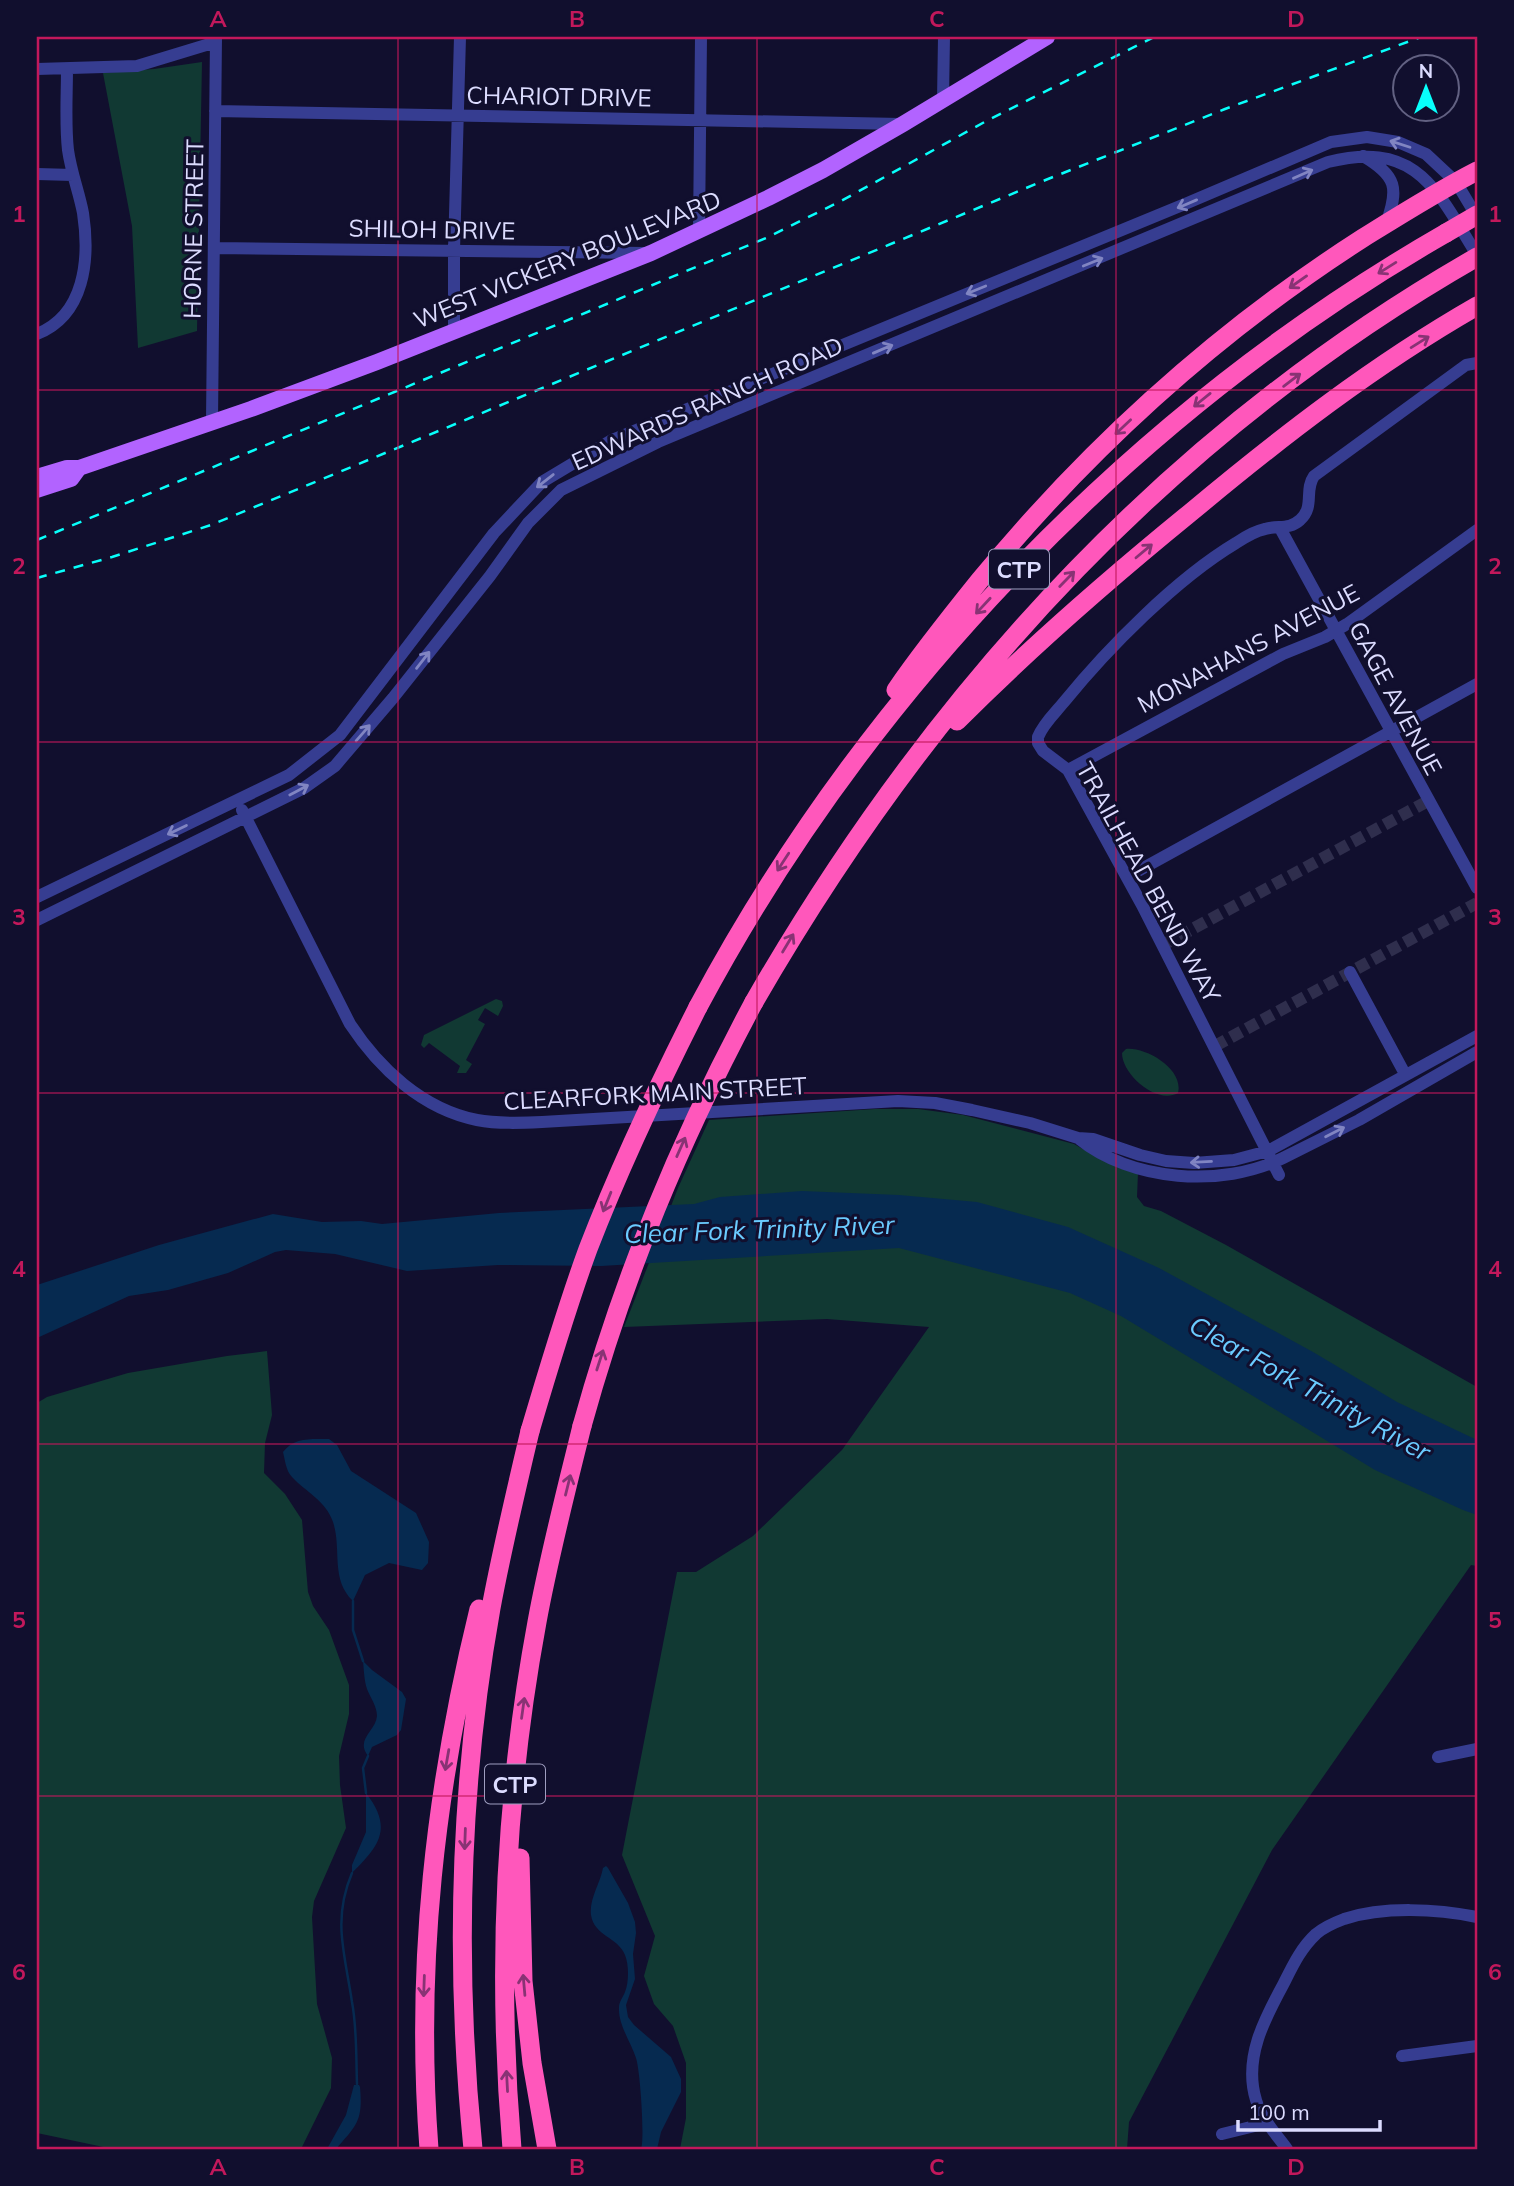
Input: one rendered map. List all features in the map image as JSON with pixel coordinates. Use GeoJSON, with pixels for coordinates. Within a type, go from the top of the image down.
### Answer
{"type":"FeatureCollection","features":[{"type":"Feature","properties":{"kind":"highway"},"geometry":{"type":"LineString","coordinates":[[805,828],[912,666],[1003,552],[1056,493],[1154,398],[1223,339],[1300,281],[1386,224],[1477,171]]}},
{"type":"Feature","properties":{"kind":"highway","name":"CTP"},"geometry":{"type":"LineString","coordinates":[[472,2149],[462,1976],[466,1824],[482,1664],[507,1529],[530,1432],[563,1321],[594,1235],[632,1143],[698,1007],[755,905],[805,828],[911,690],[1028,559],[1091,497],[1180,419],[1267,349],[1381,271],[1477,216]]}},
{"type":"Feature","properties":{"kind":"highway","name":"CTP"},"geometry":{"type":"LineString","coordinates":[[512,2149],[506,2055],[506,1913],[510,1826],[519,1740],[537,1622],[582,1426],[613,1320],[664,1185],[702,1103],[754,1002],[821,889],[896,781],[971,686],[1027,622],[1118,527],[1186,463],[1334,349],[1473,259]]}},
{"type":"Feature","properties":{"kind":"highway"},"geometry":{"type":"LineString","coordinates":[[896,781],[1036,643],[1282,437],[1375,370],[1473,311]]}},
{"type":"Feature","properties":{"kind":"highway"},"geometry":{"type":"LineString","coordinates":[[429,2149],[424,2065],[424,1984],[441,1798],[453,1726],[476,1622],[507,1529]]}},
{"type":"Feature","properties":{"kind":"highway"},"geometry":{"type":"LineString","coordinates":[[519,1740],[523,1981],[531,2056],[547,2149]]}},
{"type":"Feature","properties":{"kind":"main road","name":"WEST VICKERY BOULEVARD"},"geometry":{"type":"LineString","coordinates":[[37,477],[67,468],[79,468],[377,362],[651,253],[812,175],[903,124],[1047,37]]}},
{"type":"Feature","properties":{"kind":"main road","name":"WEST VICKERY BOULEVARD"},"geometry":{"type":"LineString","coordinates":[[37,490],[71,479],[79,468]]}},
{"type":"Feature","properties":{"kind":"street"},"geometry":{"type":"LineString","coordinates":[[454,330],[460,37]]}},
{"type":"Feature","properties":{"kind":"street"},"geometry":{"type":"LineString","coordinates":[[699,232],[701,37]]}},
{"type":"Feature","properties":{"kind":"street"},"geometry":{"type":"LineString","coordinates":[[943,100],[944,37]]}},
{"type":"Feature","properties":{"kind":"street"},"geometry":{"type":"LineString","coordinates":[[37,69],[137,66],[216,39]]}},
{"type":"Feature","properties":{"kind":"street","name":"HORNE STREET"},"geometry":{"type":"LineString","coordinates":[[212,421],[216,39]]}},
{"type":"Feature","properties":{"kind":"street"},"geometry":{"type":"LineString","coordinates":[[37,334],[48,329],[69,311],[84,272],[87,245],[68,146],[67,69]]}},
{"type":"Feature","properties":{"kind":"street","name":"CHARIOT DRIVE"},"geometry":{"type":"LineString","coordinates":[[215,111],[903,124]]}},
{"type":"Feature","properties":{"kind":"street","name":"EDWARDS RANCH ROAD"},"geometry":{"type":"LineString","coordinates":[[37,897],[289,775],[340,735],[494,533],[542,482],[612,440],[1331,142],[1367,137],[1398,142],[1426,154],[1456,182],[1477,216]]}},
{"type":"Feature","properties":{"kind":"street"},"geometry":{"type":"LineString","coordinates":[[1362,156],[1387,174],[1393,185],[1394,201],[1386,224]]}},
{"type":"Feature","properties":{"kind":"street","name":"EDWARDS RANCH ROAD"},"geometry":{"type":"LineString","coordinates":[[37,920],[304,788],[335,766],[490,576],[528,523],[561,490],[658,442],[1328,162],[1378,156],[1398,161],[1429,181],[1438,192],[1473,259]]}},
{"type":"Feature","properties":{"kind":"street"},"geometry":{"type":"LineString","coordinates":[[37,174],[73,175]]}},
{"type":"Feature","properties":{"kind":"street","name":"SHILOH DRIVE"},"geometry":{"type":"LineString","coordinates":[[214,248],[651,253]]}},
{"type":"Feature","properties":{"kind":"street","name":"TRAILHEAD BEND WAY"},"geometry":{"type":"LineString","coordinates":[[1279,1175],[1127,877],[1068,770],[1042,751],[1037,740],[1040,732],[1078,685],[1113,646],[1161,601],[1219,553],[1258,531],[1293,526],[1306,514],[1310,503],[1309,486],[1314,476],[1466,365],[1477,363]]}},
{"type":"Feature","properties":{"kind":"street"},"geometry":{"type":"LineString","coordinates":[[612,440],[622,460]]}},
{"type":"Feature","properties":{"kind":"street","name":"GAGE AVENUE"},"geometry":{"type":"LineString","coordinates":[[1280,528],[1477,888]]}},
{"type":"Feature","properties":{"kind":"street","name":"MONAHANS AVENUE"},"geometry":{"type":"LineString","coordinates":[[1068,770],[1283,654],[1336,631],[1477,530]]}},
{"type":"Feature","properties":{"kind":"street"},"geometry":{"type":"LineString","coordinates":[[1127,877],[1477,684]]}},
{"type":"Feature","properties":{"kind":"street"},"geometry":{"type":"LineString","coordinates":[[365,702],[380,713]]}},
{"type":"Feature","properties":{"kind":"street","name":"CLEARFORK MAIN STREET"},"geometry":{"type":"LineString","coordinates":[[238,800],[349,1024],[369,1052],[395,1078],[426,1101],[476,1120],[508,1123],[898,1101],[935,1102],[1030,1123],[1078,1138],[1127,1166],[1169,1175],[1231,1173],[1359,1120],[1477,1052]]}},
{"type":"Feature","properties":{"kind":"street"},"geometry":{"type":"LineString","coordinates":[[53,912],[86,884],[92,872]]}},
{"type":"Feature","properties":{"kind":"street"},"geometry":{"type":"LineString","coordinates":[[1350,972],[1405,1074]]}},
{"type":"Feature","properties":{"kind":"street","name":"CLEARFORK MAIN STREET"},"geometry":{"type":"LineString","coordinates":[[1271,1157],[1405,1074],[1477,1036]]}},
{"type":"Feature","properties":{"kind":"street"},"geometry":{"type":"LineString","coordinates":[[1438,1757],[1477,1748]]}},
{"type":"Feature","properties":{"kind":"street"},"geometry":{"type":"LineString","coordinates":[[1287,2149],[1267,2123],[1256,2100],[1253,2074],[1256,2045],[1271,2007],[1298,1955],[1317,1933],[1343,1919],[1376,1913],[1415,1911],[1477,1917]]}},
{"type":"Feature","properties":{"kind":"street"},"geometry":{"type":"LineString","coordinates":[[1402,2056],[1477,2046]]}},
{"type":"Feature","properties":{"kind":"street"},"geometry":{"type":"LineString","coordinates":[[1223,2134],[1267,2123]]}},
{"type":"Feature","properties":{"kind":"green space"},"geometry":{"type":"Polygon","coordinates":[[[202,62],[197,331],[138,348],[132,226],[103,73],[202,62]]]}},
{"type":"Feature","properties":{"kind":"green space"},"geometry":{"type":"Polygon","coordinates":[[[496,999],[502,1001],[503,1006],[498,1016],[485,1008],[478,1020],[485,1024],[466,1060],[472,1064],[466,1073],[457,1073],[460,1066],[429,1043],[424,1048],[421,1045],[424,1035],[496,999]]]}},
{"type":"Feature","properties":{"kind":"green space"},"geometry":{"type":"Polygon","coordinates":[[[1126,1049],[1143,1052],[1162,1061],[1175,1076],[1178,1093],[1160,1095],[1142,1085],[1128,1070],[1124,1061],[1122,1053],[1126,1049]]]}},
{"type":"Feature","properties":{"kind":"green space"},"geometry":{"type":"Polygon","coordinates":[[[875,1109],[918,1109],[963,1115],[1074,1144],[1106,1162],[1138,1173],[1137,1197],[1144,1206],[1161,1211],[1226,1245],[1477,1387],[1477,1566],[1471,1565],[1272,1850],[1129,2122],[1127,2149],[680,2149],[686,2118],[686,2063],[673,2026],[654,2004],[644,1976],[655,1936],[622,1855],[677,1572],[696,1572],[753,1536],[842,1450],[929,1327],[827,1319],[624,1327],[678,1188],[709,1120],[875,1109]]]}},
{"type":"Feature","properties":{"kind":"green space"},"geometry":{"type":"Polygon","coordinates":[[[267,1351],[272,1415],[265,1443],[264,1473],[285,1494],[302,1520],[308,1592],[313,1606],[329,1630],[349,1685],[349,1714],[339,1756],[346,1828],[314,1901],[312,1917],[317,2004],[332,2058],[331,2088],[301,2149],[113,2149],[37,2133],[37,1403],[47,1397],[128,1373],[267,1351]]]}},
{"type":"Feature","properties":{"kind":"water","name":"Clear Fork Trinity River"},"geometry":{"type":"Polygon","coordinates":[[[802,1191],[977,1202],[1068,1227],[1159,1268],[1313,1352],[1397,1402],[1477,1440],[1477,1515],[1375,1470],[1121,1316],[1070,1293],[899,1248],[601,1266],[498,1265],[407,1271],[335,1254],[286,1250],[275,1252],[228,1273],[168,1290],[129,1296],[37,1338],[37,1285],[159,1245],[273,1214],[322,1222],[361,1221],[382,1224],[499,1213],[694,1204],[720,1197],[802,1191]]]}},
{"type":"Feature","properties":{"kind":"water"},"geometry":{"type":"Polygon","coordinates":[[[329,1439],[337,1445],[351,1471],[416,1513],[429,1542],[428,1563],[422,1570],[389,1563],[365,1575],[353,1601],[341,1583],[336,1532],[330,1515],[321,1502],[290,1475],[283,1452],[298,1441],[329,1439]]]}},
{"type":"Feature","properties":{"kind":"water"},"geometry":{"type":"Polygon","coordinates":[[[363,1661],[402,1692],[406,1699],[401,1730],[397,1735],[372,1747],[368,1756],[365,1740],[377,1716],[366,1686],[363,1661]]]}},
{"type":"Feature","properties":{"kind":"water"},"geometry":{"type":"Polygon","coordinates":[[[366,1793],[379,1816],[380,1836],[370,1854],[352,1873],[352,1865],[366,1832],[366,1793]]]}},
{"type":"Feature","properties":{"kind":"water"},"geometry":{"type":"Polygon","coordinates":[[[606,1866],[628,1903],[635,1922],[635,1979],[626,2005],[628,2017],[671,2057],[681,2079],[681,2092],[661,2132],[657,2149],[641,2149],[638,2065],[619,2014],[627,1983],[626,1959],[622,1949],[597,1928],[591,1915],[593,1897],[606,1866]]]}},
{"type":"Feature","properties":{"kind":"water"},"geometry":{"type":"Polygon","coordinates":[[[354,2085],[360,2087],[357,2122],[336,2149],[327,2149],[346,2115],[354,2085]]]}},
{"type":"Feature","properties":{"kind":"waterway"},"geometry":{"type":"LineString","coordinates":[[353,1601],[353,1630],[363,1661]]}},
{"type":"Feature","properties":{"kind":"waterway"},"geometry":{"type":"LineString","coordinates":[[366,1793],[363,1768],[368,1756]]}},
{"type":"Feature","properties":{"kind":"waterway"},"geometry":{"type":"LineString","coordinates":[[352,1873],[346,1890],[341,1922],[355,2022],[357,2084]]}},
{"type":"Feature","properties":{"kind":"tunnel"},"geometry":{"type":"LineString","coordinates":[[1163,945],[1428,801]]}},
{"type":"Feature","properties":{"kind":"tunnel"},"geometry":{"type":"LineString","coordinates":[[1215,1046],[1477,903]]}},
{"type":"Feature","properties":{"kind":"railway"},"geometry":{"type":"LineString","coordinates":[[37,540],[766,238],[841,201],[990,119],[1154,37]]}},
{"type":"Feature","properties":{"kind":"railway"},"geometry":{"type":"LineString","coordinates":[[37,578],[211,525],[1048,179],[1225,109],[1421,37]]}}]}
